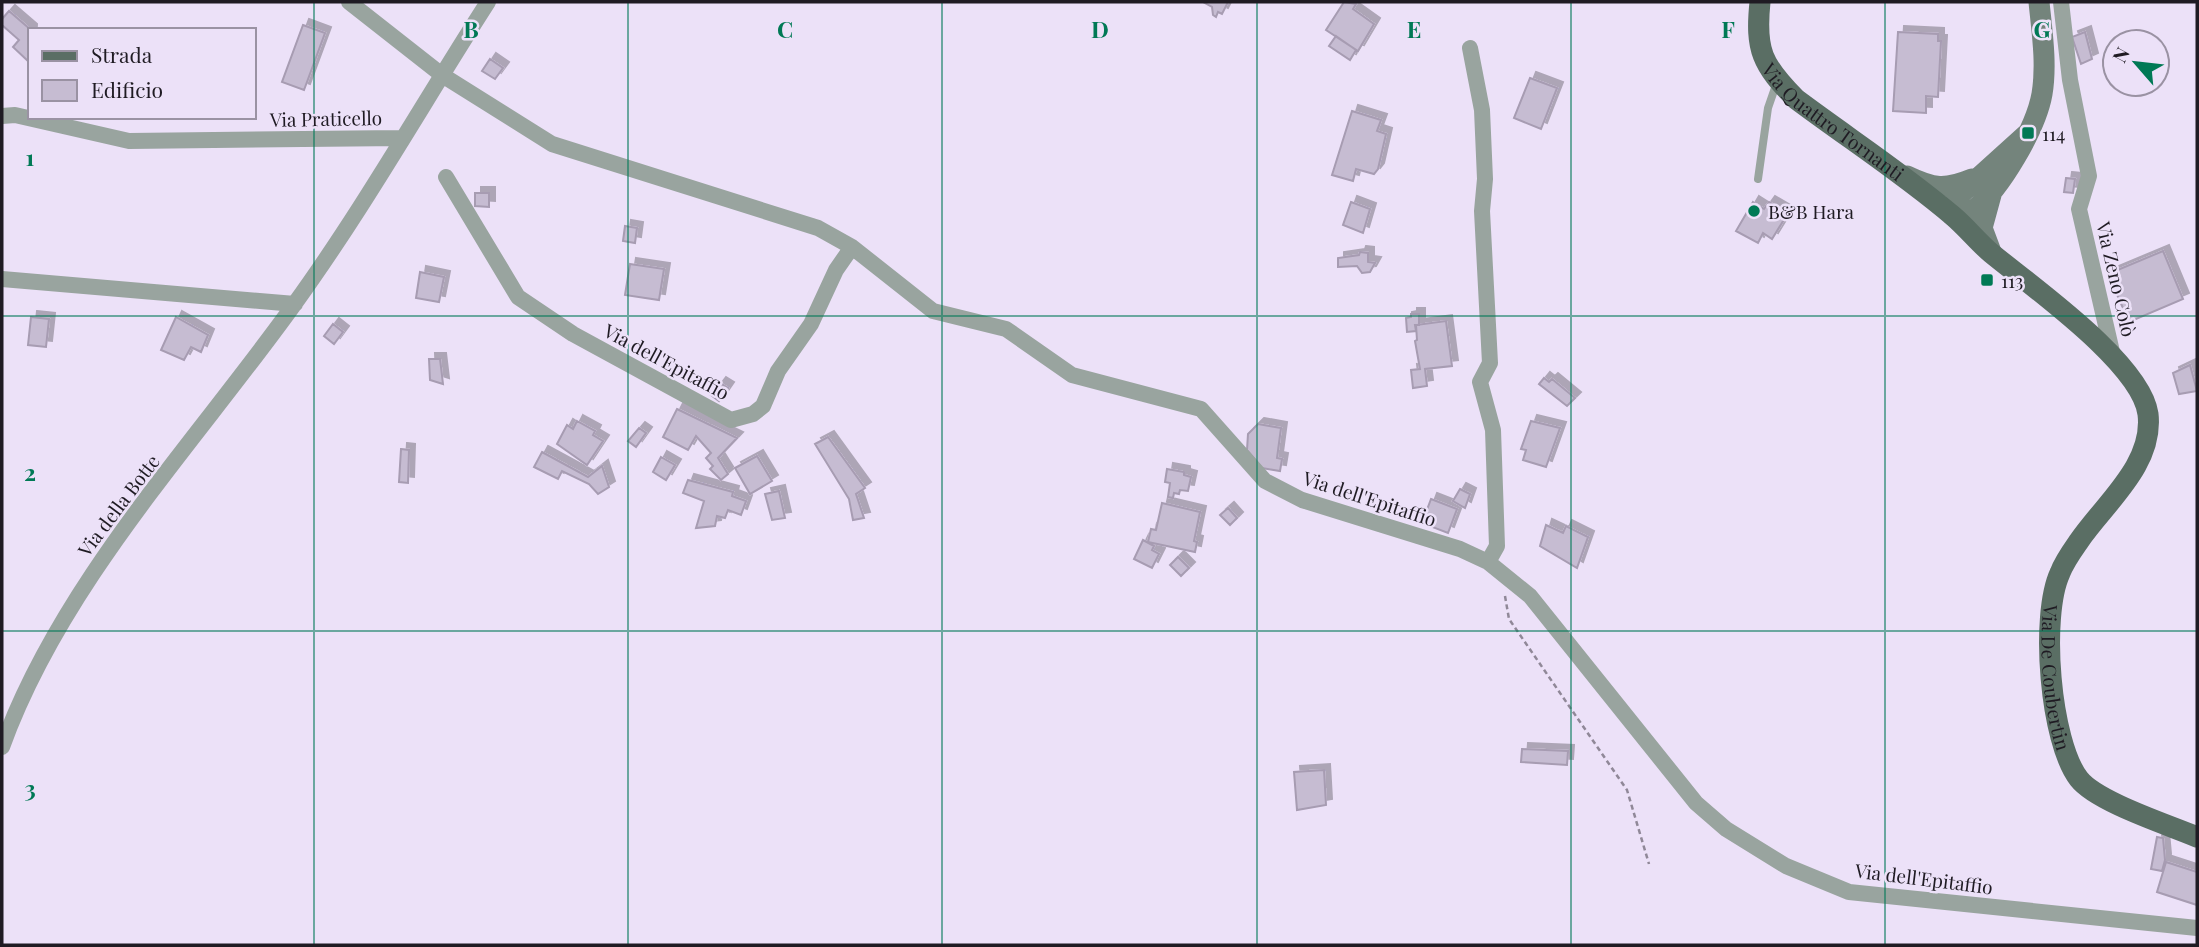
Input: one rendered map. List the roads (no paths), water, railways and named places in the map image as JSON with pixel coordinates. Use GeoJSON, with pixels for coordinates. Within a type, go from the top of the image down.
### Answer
{"type":"FeatureCollection","features":[{"type":"Feature","properties":{"kind":"main road","name":"Via Quattro Tornanti"},"geometry":{"type":"LineString","coordinates":[[1760,2],[1759,47],[1764,62],[1777,80],[1796,99],[1953,216]]}},
{"type":"Feature","properties":{"kind":"main road"},"geometry":{"type":"LineString","coordinates":[[1953,216],[1956,198],[1987,182],[2028,133],[2042,95],[2044,64],[2039,2]]}},
{"type":"Feature","properties":{"kind":"main road"},"geometry":{"type":"LineString","coordinates":[[1884,166],[1926,185],[1950,188],[1987,182]]}},
{"type":"Feature","properties":{"kind":"main road"},"geometry":{"type":"LineString","coordinates":[[1987,182],[1982,228],[1991,252]]}},
{"type":"Feature","properties":{"kind":"main road","name":"Via De Coubertin"},"geometry":{"type":"LineString","coordinates":[[1953,216],[1991,252],[2042,291],[2114,359],[2141,395],[2148,414],[2147,442],[2124,483],[2080,540],[2059,574],[2051,613],[2051,678],[2061,738],[2079,780],[2109,800],[2197,837]]}},
{"type":"Feature","properties":{"kind":"street","name":"Via dell'Epitaffio"},"geometry":{"type":"LineString","coordinates":[[349,2],[442,75],[552,144],[818,228],[852,247],[933,312],[1006,329],[1072,375],[1201,410],[1265,481],[1301,500],[1460,550],[1488,562],[1530,596],[1696,803],[1726,829],[1786,866],[1849,892],[2197,928]]}},
{"type":"Feature","properties":{"kind":"street","name":"Via della Botte"},"geometry":{"type":"LineString","coordinates":[[2,747],[33,676],[74,602],[295,304],[488,2]]}},
{"type":"Feature","properties":{"kind":"street","name":"Via Zeno Colò"},"geometry":{"type":"LineString","coordinates":[[2062,2],[2070,80],[2089,176],[2079,209],[2114,359]]}},
{"type":"Feature","properties":{"kind":"street"},"geometry":{"type":"LineString","coordinates":[[1470,48],[1482,110],[1485,179],[1482,211],[1490,363],[1480,382],[1493,429],[1497,545],[1488,562]]}},
{"type":"Feature","properties":{"kind":"street","name":"Via Praticello"},"geometry":{"type":"LineString","coordinates":[[2,116],[28,119]]}},
{"type":"Feature","properties":{"kind":"street","name":"Via Praticello"},"geometry":{"type":"LineString","coordinates":[[29,119],[129,141],[401,138]]}},
{"type":"Feature","properties":{"kind":"street","name":"Via dell'Epitaffio"},"geometry":{"type":"LineString","coordinates":[[446,177],[518,297],[573,334],[731,420],[753,414],[763,406],[778,371],[811,324],[836,270],[852,247]]}},
{"type":"Feature","properties":{"kind":"street"},"geometry":{"type":"LineString","coordinates":[[2,279],[295,304]]}},
{"type":"Feature","properties":{"kind":"lane"},"geometry":{"type":"LineString","coordinates":[[1758,179],[1768,108],[1777,80]]}},
{"type":"Feature","properties":{"kind":"place","name":"114"},"geometry":{"type":"Point","coordinates":[2028,133]}},
{"type":"Feature","properties":{"kind":"place","name":"B&B Hara"},"geometry":{"type":"Point","coordinates":[1754,211]}},
{"type":"Feature","properties":{"kind":"place","name":"113"},"geometry":{"type":"Point","coordinates":[1987,280]}}]}
